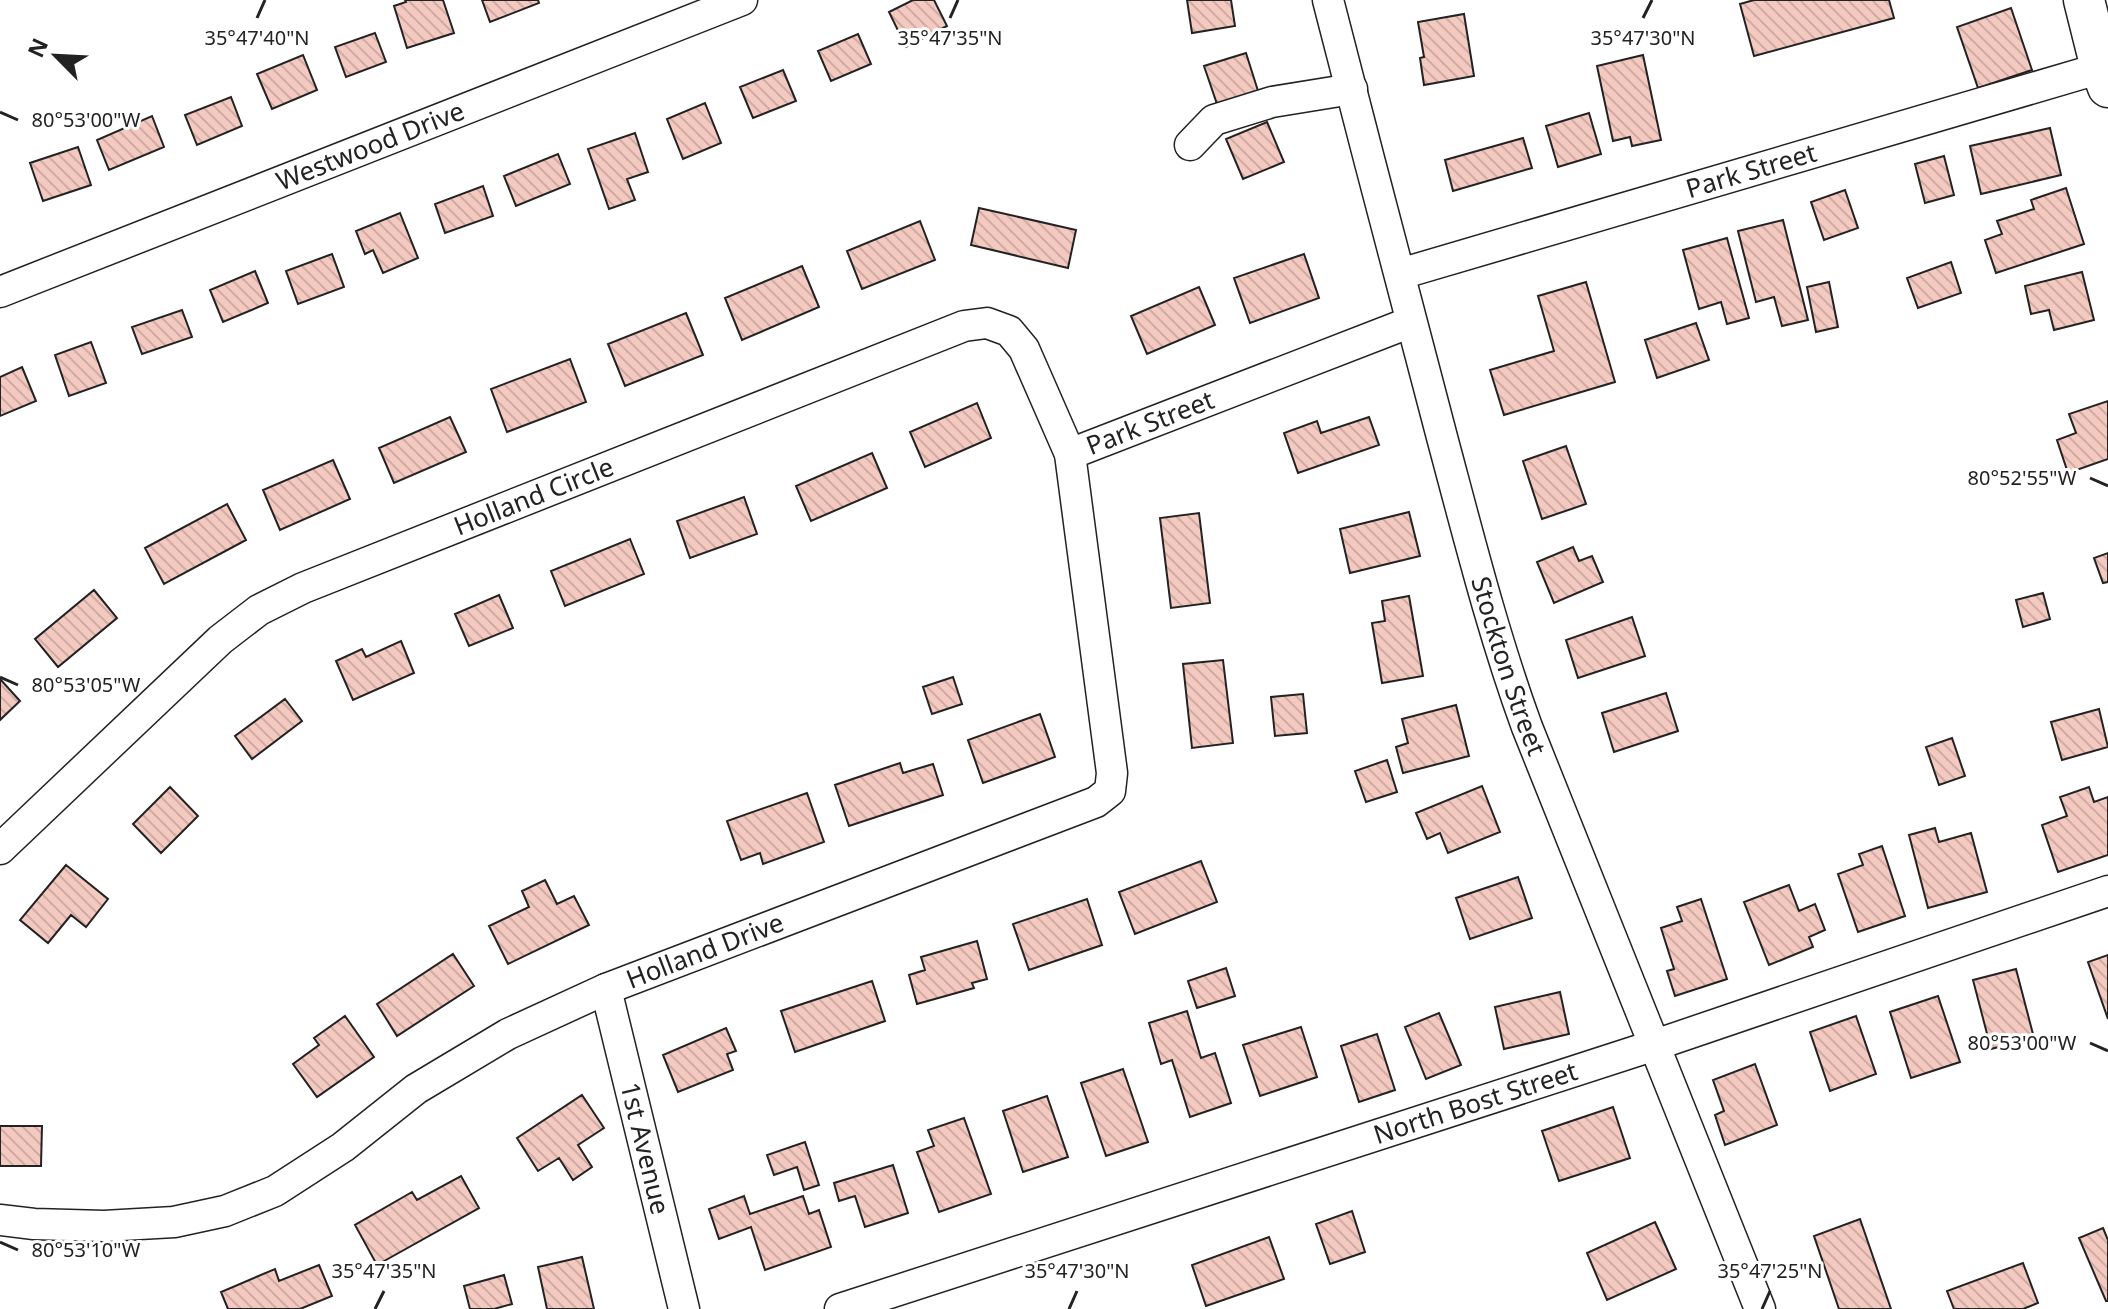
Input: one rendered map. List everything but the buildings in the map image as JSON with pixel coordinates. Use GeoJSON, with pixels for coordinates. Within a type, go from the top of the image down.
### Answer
{"type":"FeatureCollection","features":[{"type":"Feature","properties":{"kind":"street","name":"Westwood Drive"},"geometry":{"type":"LineString","coordinates":[[0,292],[742,0]]}},
{"type":"Feature","properties":{"kind":"street","name":"Stockton Street"},"geometry":{"type":"LineString","coordinates":[[1328,0],[1505,669],[1760,1309]]}},
{"type":"Feature","properties":{"kind":"street","name":"Park Street"},"geometry":{"type":"LineString","coordinates":[[1400,274],[2099,45]]}},
{"type":"Feature","properties":{"kind":"street"},"geometry":{"type":"LineString","coordinates":[[1190,145],[1214,120],[1272,102],[1352,89]]}},
{"type":"Feature","properties":{"kind":"street","name":"Park Street"},"geometry":{"type":"LineString","coordinates":[[1070,454],[1411,322]]}},
{"type":"Feature","properties":{"kind":"street","name":"Holland Circle"},"geometry":{"type":"LineString","coordinates":[[0,849],[220,640],[259,610],[303,588],[964,326],[987,323],[1009,331],[1024,349],[1070,454]]}},
{"type":"Feature","properties":{"kind":"street","name":"Holland Drive"},"geometry":{"type":"LineString","coordinates":[[0,1220],[104,1226],[174,1222],[225,1211],[275,1191],[343,1147],[416,1089],[508,1034],[606,989],[1096,802],[1110,791],[1112,773],[1070,454]]}},
{"type":"Feature","properties":{"kind":"street","name":"North Bost Street"},"geometry":{"type":"LineString","coordinates":[[840,1309],[1655,1045],[2108,891]]}},
{"type":"Feature","properties":{"kind":"street","name":"1st Avenue"},"geometry":{"type":"LineString","coordinates":[[606,989],[684,1309]]}}]}
